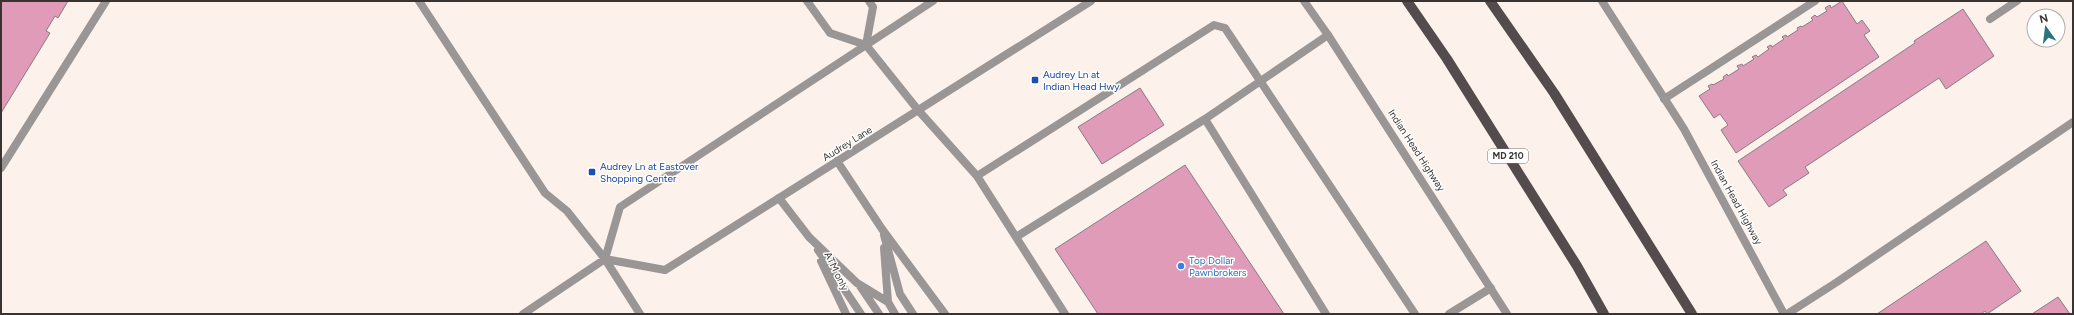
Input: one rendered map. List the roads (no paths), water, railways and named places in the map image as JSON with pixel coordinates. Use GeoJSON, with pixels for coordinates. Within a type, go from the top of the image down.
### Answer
{"type":"FeatureCollection","features":[{"type":"Feature","properties":{"kind":"main road","name":"MD 210"},"geometry":{"type":"LineString","coordinates":[[1407,1],[1447,59],[1561,239],[1604,314]]}},
{"type":"Feature","properties":{"kind":"main road"},"geometry":{"type":"LineString","coordinates":[[1490,1],[1554,93],[1692,314]]}},
{"type":"Feature","properties":{"kind":"street"},"geometry":{"type":"LineString","coordinates":[[1,168],[106,1]]}},
{"type":"Feature","properties":{"kind":"street"},"geometry":{"type":"LineString","coordinates":[[419,1],[545,193],[567,212],[605,259],[640,314]]}},
{"type":"Feature","properties":{"kind":"street"},"geometry":{"type":"LineString","coordinates":[[807,1],[830,33],[866,45],[918,110],[977,176],[1065,314]]}},
{"type":"Feature","properties":{"kind":"street"},"geometry":{"type":"LineString","coordinates":[[866,45],[873,6],[869,1]]}},
{"type":"Feature","properties":{"kind":"street"},"geometry":{"type":"LineString","coordinates":[[523,314],[605,259],[620,207],[933,1]]}},
{"type":"Feature","properties":{"kind":"street","name":"Audrey Lane"},"geometry":{"type":"LineString","coordinates":[[605,259],[665,270],[1091,1]]}},
{"type":"Feature","properties":{"kind":"street","name":"Indian Head Highway"},"geometry":{"type":"LineString","coordinates":[[1304,1],[1328,35],[1507,314]]}},
{"type":"Feature","properties":{"kind":"street","name":"Indian Head Highway"},"geometry":{"type":"LineString","coordinates":[[1602,1],[1684,129],[1785,314]]}},
{"type":"Feature","properties":{"kind":"street"},"geometry":{"type":"LineString","coordinates":[[1664,99],[1815,1]]}},
{"type":"Feature","properties":{"kind":"street"},"geometry":{"type":"LineString","coordinates":[[1990,19],[2017,1]]}},
{"type":"Feature","properties":{"kind":"street"},"geometry":{"type":"LineString","coordinates":[[977,176],[1214,25],[1225,28],[1261,80],[1415,314]]}},
{"type":"Feature","properties":{"kind":"street"},"geometry":{"type":"LineString","coordinates":[[1016,237],[1205,120],[1328,35]]}},
{"type":"Feature","properties":{"kind":"street"},"geometry":{"type":"LineString","coordinates":[[1205,120],[1326,314]]}},
{"type":"Feature","properties":{"kind":"street"},"geometry":{"type":"LineString","coordinates":[[1785,314],[1837,282],[2073,122]]}},
{"type":"Feature","properties":{"kind":"street"},"geometry":{"type":"LineString","coordinates":[[837,161],[882,230],[945,314]]}},
{"type":"Feature","properties":{"kind":"street"},"geometry":{"type":"LineString","coordinates":[[779,198],[809,237],[861,314]]}},
{"type":"Feature","properties":{"kind":"street"},"geometry":{"type":"LineString","coordinates":[[882,230],[888,302],[895,314]]}},
{"type":"Feature","properties":{"kind":"street"},"geometry":{"type":"LineString","coordinates":[[882,230],[900,294],[913,314]]}},
{"type":"Feature","properties":{"kind":"street"},"geometry":{"type":"LineString","coordinates":[[809,237],[857,283],[879,314]]}},
{"type":"Feature","properties":{"kind":"street","name":"ATM only"},"geometry":{"type":"LineString","coordinates":[[809,237],[846,314]]}},
{"type":"Feature","properties":{"kind":"street"},"geometry":{"type":"LineString","coordinates":[[857,283],[888,302]]}},
{"type":"Feature","properties":{"kind":"street"},"geometry":{"type":"LineString","coordinates":[[1449,314],[1491,288]]}},
{"type":"Feature","properties":{"kind":"place","name":"Audrey Ln at Indian Head Hwy"},"geometry":{"type":"Point","coordinates":[1035,80]}},
{"type":"Feature","properties":{"kind":"place","name":"Audrey Ln at Eastover Shopping Center"},"geometry":{"type":"Point","coordinates":[592,172]}},
{"type":"Feature","properties":{"kind":"place","name":"Top Dollar Pawnbrokers"},"geometry":{"type":"Point","coordinates":[1181,266]}}]}
